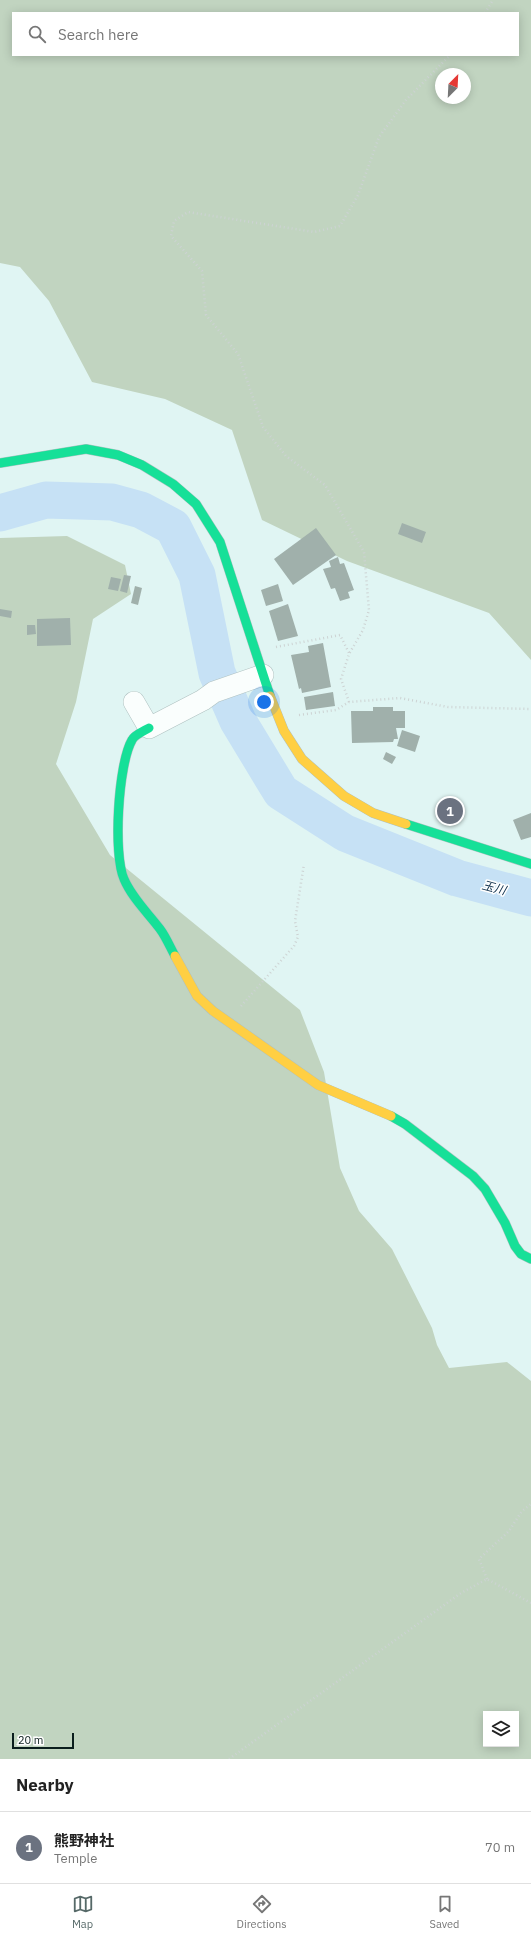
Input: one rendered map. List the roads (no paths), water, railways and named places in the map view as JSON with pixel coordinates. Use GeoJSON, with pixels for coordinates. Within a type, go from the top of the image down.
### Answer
{"type":"FeatureCollection","features":[{"type":"Feature","properties":{"kind":"street"},"geometry":{"type":"LineString","coordinates":[[0,464],[86,449],[118,455],[142,465],[173,484],[196,504],[220,542],[277,717],[302,759],[344,796],[373,813],[531,864]]}},
{"type":"Feature","properties":{"kind":"street"},"geometry":{"type":"LineString","coordinates":[[263,675],[223,689],[149,728],[132,739],[124,766],[118,828],[123,878],[129,890],[161,930],[197,996],[227,1022],[318,1086],[390,1115],[405,1124],[466,1171],[485,1189],[505,1223],[515,1246],[521,1254],[531,1258]]}},
{"type":"Feature","properties":{"kind":"street"},"geometry":{"type":"LineString","coordinates":[[134,702],[149,728]]}},
{"type":"Feature","properties":{"kind":"waterway","name":"玉川"},"geometry":{"type":"LineString","coordinates":[[0,513],[46,500],[112,502],[141,510],[173,527],[197,575],[217,673],[238,721],[281,792],[345,833],[457,878],[531,898]]}},
{"type":"Feature","properties":{"kind":"place","name":"熊野神社"},"geometry":{"type":"Point","coordinates":[450,811]}}]}
